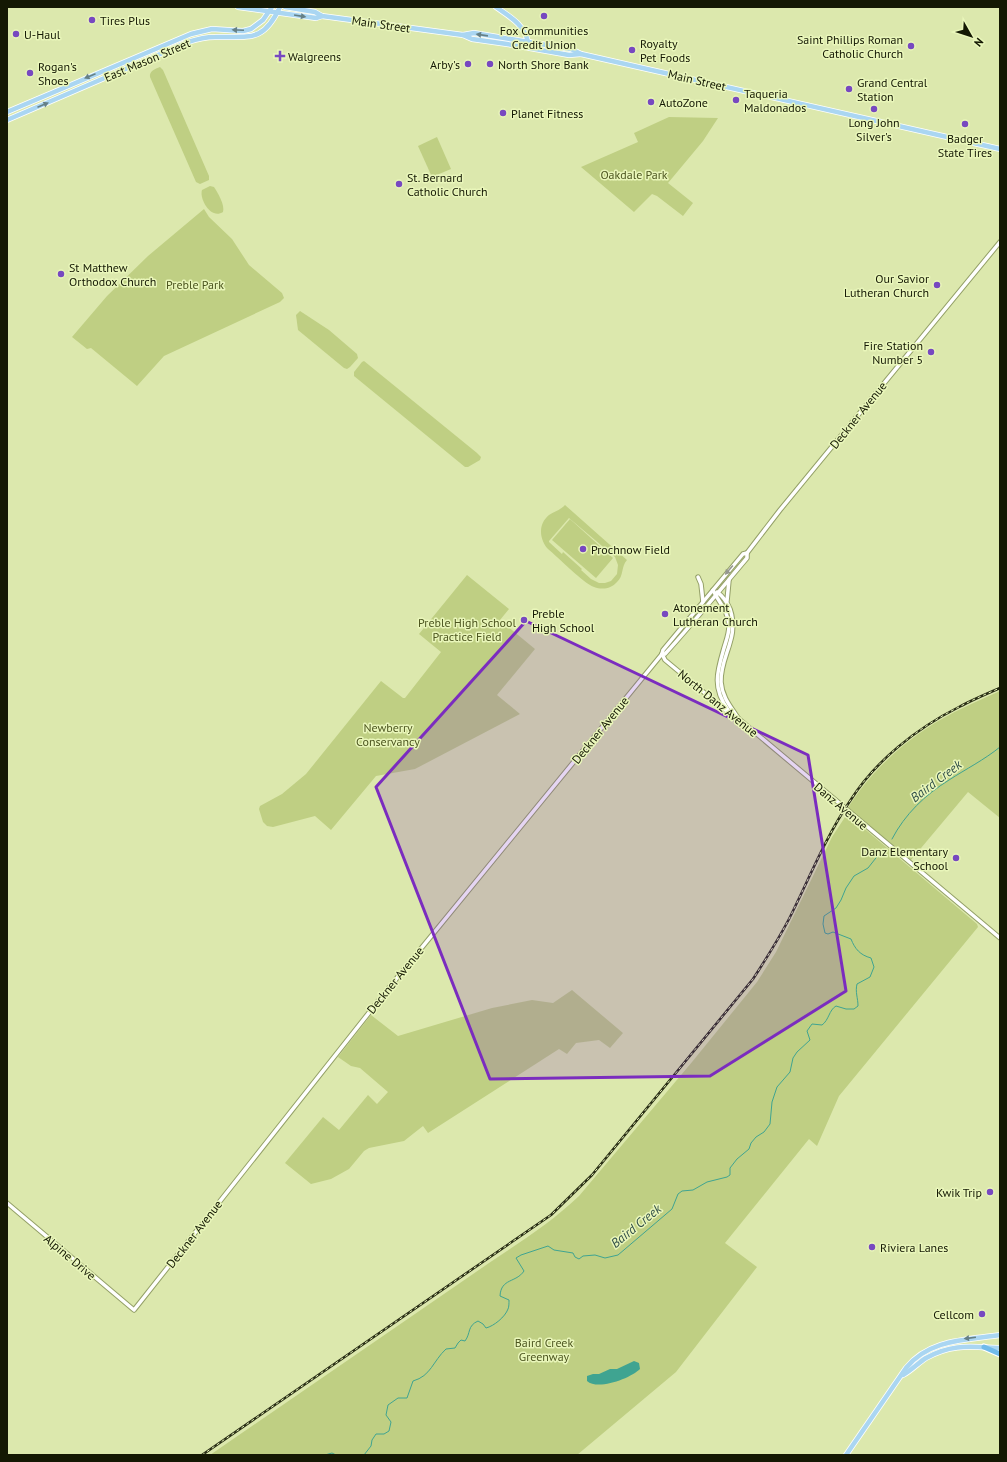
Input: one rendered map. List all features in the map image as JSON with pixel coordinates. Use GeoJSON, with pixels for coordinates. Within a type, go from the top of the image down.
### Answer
{"type":"FeatureCollection","features":[{"type":"Feature","properties":{"kind":"highway"},"geometry":{"type":"LineString","coordinates":[[984,1347],[1000,1354]]}},
{"type":"Feature","properties":{"kind":"main road","name":"Main Street"},"geometry":{"type":"LineString","coordinates":[[238,7],[270,9],[278,12],[316,18],[322,16]]}},
{"type":"Feature","properties":{"kind":"main road","name":"East Mason Street"},"geometry":{"type":"LineString","coordinates":[[7,120],[192,41],[206,37],[243,38],[256,35],[264,31],[270,25],[280,7]]}},
{"type":"Feature","properties":{"kind":"main road","name":"Main Street"},"geometry":{"type":"LineString","coordinates":[[285,7],[315,12],[322,16],[463,35],[474,33],[571,49],[580,54],[1000,149]]}},
{"type":"Feature","properties":{"kind":"main road"},"geometry":{"type":"LineString","coordinates":[[496,7],[519,24],[524,30],[528,42],[528,48]]}},
{"type":"Feature","properties":{"kind":"main road","name":"East Mason Street"},"geometry":{"type":"LineString","coordinates":[[7,112],[190,34],[212,29],[243,31],[251,29],[264,20],[270,9]]}},
{"type":"Feature","properties":{"kind":"main road","name":"Main Street"},"geometry":{"type":"LineString","coordinates":[[463,35],[472,40],[569,55],[580,54]]}},
{"type":"Feature","properties":{"kind":"main road"},"geometry":{"type":"LineString","coordinates":[[846,1455],[903,1375],[906,1368],[912,1362],[924,1353],[939,1345],[955,1340],[1000,1335]]}},
{"type":"Feature","properties":{"kind":"main road"},"geometry":{"type":"LineString","coordinates":[[903,1375],[925,1359],[942,1351],[963,1346],[1000,1348]]}},
{"type":"Feature","properties":{"kind":"street","name":"Deckner Avenue"},"geometry":{"type":"LineString","coordinates":[[134,1310],[383,994],[662,654],[663,650],[743,554],[747,553],[788,500],[1000,242]]}},
{"type":"Feature","properties":{"kind":"street","name":"Deckner Avenue"},"geometry":{"type":"LineString","coordinates":[[662,654],[665,654],[717,594],[747,558],[747,553]]}},
{"type":"Feature","properties":{"kind":"street"},"geometry":{"type":"LineString","coordinates":[[698,577],[701,584],[703,602]]}},
{"type":"Feature","properties":{"kind":"street"},"geometry":{"type":"LineString","coordinates":[[731,577],[728,586],[727,601],[732,618],[733,630],[721,682],[722,691],[727,702],[739,719]]}},
{"type":"Feature","properties":{"kind":"street"},"geometry":{"type":"LineString","coordinates":[[713,590],[727,601]]}},
{"type":"Feature","properties":{"kind":"street"},"geometry":{"type":"LineString","coordinates":[[717,594],[725,609],[729,626],[716,680],[722,701],[730,714]]}},
{"type":"Feature","properties":{"kind":"street","name":"North Danz Avenue"},"geometry":{"type":"LineString","coordinates":[[662,654],[665,660],[775,750]]}},
{"type":"Feature","properties":{"kind":"street","name":"Danz Avenue"},"geometry":{"type":"LineString","coordinates":[[775,750],[1000,938]]}},
{"type":"Feature","properties":{"kind":"street","name":"Alpine Drive"},"geometry":{"type":"LineString","coordinates":[[7,1203],[134,1310]]}},
{"type":"Feature","properties":{"kind":"highlighted area"},"geometry":{"type":"Polygon","coordinates":[[[526,621],[808,755],[846,991],[710,1076],[490,1079],[376,787],[526,621]]]}},
{"type":"Feature","properties":{"kind":"green space"},"geometry":{"type":"Polygon","coordinates":[[[160,67],[163,70],[209,176],[209,180],[200,184],[196,182],[150,77],[151,72],[154,69],[160,67]]]}},
{"type":"Feature","properties":{"kind":"green space","name":"Oakdale Park"},"geometry":{"type":"Polygon","coordinates":[[[669,117],[718,118],[703,141],[668,183],[693,203],[683,216],[657,196],[652,194],[634,212],[581,167],[638,142],[634,133],[669,117]]]}},
{"type":"Feature","properties":{"kind":"green space"},"geometry":{"type":"Polygon","coordinates":[[[437,137],[451,169],[432,177],[418,146],[437,137]]]}},
{"type":"Feature","properties":{"kind":"green space"},"geometry":{"type":"Polygon","coordinates":[[[210,186],[214,187],[223,206],[223,212],[219,214],[210,211],[202,198],[202,190],[210,186]]]}},
{"type":"Feature","properties":{"kind":"green space","name":"Preble Park"},"geometry":{"type":"Polygon","coordinates":[[[204,209],[209,217],[232,239],[249,265],[282,293],[284,298],[280,302],[164,356],[137,386],[91,348],[87,349],[72,337],[107,296],[148,256],[204,209]]]}},
{"type":"Feature","properties":{"kind":"green space"},"geometry":{"type":"Polygon","coordinates":[[[300,311],[329,330],[357,354],[358,358],[350,367],[347,369],[344,368],[298,330],[296,315],[300,311]]]}},
{"type":"Feature","properties":{"kind":"green space"},"geometry":{"type":"Polygon","coordinates":[[[364,361],[477,453],[481,457],[480,460],[468,467],[465,467],[354,376],[354,372],[364,361]]]}},
{"type":"Feature","properties":{"kind":"green space"},"geometry":{"type":"Polygon","coordinates":[[[565,505],[627,560],[619,580],[612,586],[600,588],[589,585],[545,545],[541,536],[541,527],[545,519],[565,505]],[[569,518],[549,541],[562,554],[563,552],[582,569],[581,570],[591,579],[599,583],[611,581],[617,574],[618,565],[615,557],[569,518]]]}},
{"type":"Feature","properties":{"kind":"green space","name":"Prochnow Field"},"geometry":{"type":"Polygon","coordinates":[[[570,519],[613,558],[596,578],[552,540],[570,519]]]}},
{"type":"Feature","properties":{"kind":"green space","name":"Newberry Conservancy"},"geometry":{"type":"Polygon","coordinates":[[[467,575],[509,609],[500,620],[535,649],[497,695],[520,714],[415,769],[376,776],[331,830],[315,816],[273,827],[267,826],[263,822],[259,809],[260,806],[282,794],[306,774],[381,681],[405,698],[441,652],[419,634],[467,575]]]}},
{"type":"Feature","properties":{"kind":"green space"},"geometry":{"type":"Polygon","coordinates":[[[1000,691],[1000,818],[968,792],[911,860],[848,808],[877,770],[901,748],[927,728],[947,716],[1000,691]]]}},
{"type":"Feature","properties":{"kind":"green space","name":"Baird Creek Greenway"},"geometry":{"type":"Polygon","coordinates":[[[847,814],[977,924],[978,927],[839,1096],[817,1146],[809,1139],[725,1243],[757,1267],[676,1372],[577,1455],[210,1455],[536,1231],[579,1196],[757,982],[776,952],[832,837],[847,814]]]}},
{"type":"Feature","properties":{"kind":"green space"},"geometry":{"type":"Polygon","coordinates":[[[572,990],[623,1033],[610,1048],[599,1040],[576,1043],[567,1054],[559,1049],[428,1133],[423,1126],[404,1141],[369,1148],[364,1151],[349,1169],[331,1179],[311,1184],[285,1163],[323,1117],[339,1130],[368,1095],[377,1104],[388,1092],[360,1068],[351,1066],[338,1057],[371,1015],[398,1036],[492,1008],[532,1000],[553,1003],[572,990]]]}},
{"type":"Feature","properties":{"kind":"water"},"geometry":{"type":"Polygon","coordinates":[[[634,1361],[639,1363],[640,1369],[636,1373],[622,1379],[599,1385],[592,1384],[587,1381],[587,1376],[599,1374],[610,1369],[617,1369],[634,1361]]]}},
{"type":"Feature","properties":{"kind":"waterway","name":"Baird Creek"},"geometry":{"type":"LineString","coordinates":[[892,839],[909,813],[932,792],[1000,747]]}},
{"type":"Feature","properties":{"kind":"waterway","name":"Baird Creek"},"geometry":{"type":"LineString","coordinates":[[364,1455],[371,1446],[372,1440],[376,1434],[384,1434],[389,1431],[391,1422],[386,1415],[388,1405],[398,1398],[407,1398],[413,1381],[424,1376],[446,1349],[455,1348],[461,1340],[465,1341],[472,1325],[478,1321],[486,1328],[489,1327],[496,1323],[507,1312],[509,1300],[500,1296],[501,1290],[506,1283],[521,1275],[524,1271],[516,1258],[548,1246],[554,1250],[573,1253],[575,1257],[579,1259],[583,1256],[595,1255],[605,1258],[618,1255],[672,1209],[678,1194],[682,1191],[693,1190],[707,1182],[730,1175],[730,1168],[737,1159],[749,1149],[751,1143],[756,1137],[764,1132],[770,1124],[772,1102],[777,1087],[790,1072],[793,1058],[797,1052],[810,1040],[807,1031],[812,1024],[822,1025],[836,1006],[846,1009],[854,1009],[858,1006],[856,990],[857,984],[870,977],[874,967],[871,958],[858,951],[851,939],[833,932],[828,934],[825,933],[823,924],[824,916],[836,908],[854,876],[868,868],[883,849]]}},
{"type":"Feature","properties":{"kind":"waterway","name":"Baird Creek"},"geometry":{"type":"LineString","coordinates":[[325,1455],[332,1453],[336,1455]]}},
{"type":"Feature","properties":{"kind":"railway"},"geometry":{"type":"LineString","coordinates":[[202,1455],[551,1215],[592,1175],[753,979],[789,919],[833,829],[860,786],[884,759],[913,735],[943,715],[1000,688]]}},
{"type":"Feature","properties":{"kind":"place","name":"Fox Communities Credit Union"},"geometry":{"type":"Point","coordinates":[544,16]}},
{"type":"Feature","properties":{"kind":"place","name":"Tires Plus"},"geometry":{"type":"Point","coordinates":[92,20]}},
{"type":"Feature","properties":{"kind":"place","name":"U-Haul"},"geometry":{"type":"Point","coordinates":[16,34]}},
{"type":"Feature","properties":{"kind":"place","name":"Saint Phillips Roman Catholic Church"},"geometry":{"type":"Point","coordinates":[911,46]}},
{"type":"Feature","properties":{"kind":"place","name":"Royalty Pet Foods"},"geometry":{"type":"Point","coordinates":[632,50]}},
{"type":"Feature","properties":{"kind":"place","name":"Walgreens"},"geometry":{"type":"Point","coordinates":[280,56]}},
{"type":"Feature","properties":{"kind":"place","name":"Arby's"},"geometry":{"type":"Point","coordinates":[468,64]}},
{"type":"Feature","properties":{"kind":"place","name":"North Shore Bank"},"geometry":{"type":"Point","coordinates":[490,64]}},
{"type":"Feature","properties":{"kind":"place","name":"Rogan's Shoes"},"geometry":{"type":"Point","coordinates":[30,73]}},
{"type":"Feature","properties":{"kind":"place","name":"Grand Central Station"},"geometry":{"type":"Point","coordinates":[849,89]}},
{"type":"Feature","properties":{"kind":"place","name":"Taqueria Maldonados"},"geometry":{"type":"Point","coordinates":[736,100]}},
{"type":"Feature","properties":{"kind":"place","name":"AutoZone"},"geometry":{"type":"Point","coordinates":[651,102]}},
{"type":"Feature","properties":{"kind":"place","name":"Long John Silver's"},"geometry":{"type":"Point","coordinates":[874,109]}},
{"type":"Feature","properties":{"kind":"place","name":"Planet Fitness"},"geometry":{"type":"Point","coordinates":[503,113]}},
{"type":"Feature","properties":{"kind":"place","name":"Badger State Tires"},"geometry":{"type":"Point","coordinates":[965,124]}},
{"type":"Feature","properties":{"kind":"place","name":"St. Bernard Catholic Church"},"geometry":{"type":"Point","coordinates":[399,184]}},
{"type":"Feature","properties":{"kind":"place","name":"St Matthew Orthodox Church"},"geometry":{"type":"Point","coordinates":[61,274]}},
{"type":"Feature","properties":{"kind":"place","name":"Our Savior Lutheran Church"},"geometry":{"type":"Point","coordinates":[937,285]}},
{"type":"Feature","properties":{"kind":"place","name":"Fire Station Number 5"},"geometry":{"type":"Point","coordinates":[931,352]}},
{"type":"Feature","properties":{"kind":"place","name":"Prochnow Field"},"geometry":{"type":"Point","coordinates":[583,549]}},
{"type":"Feature","properties":{"kind":"place","name":"Atonement Lutheran Church"},"geometry":{"type":"Point","coordinates":[665,614]}},
{"type":"Feature","properties":{"kind":"place","name":"Preble High School"},"geometry":{"type":"Point","coordinates":[524,620]}},
{"type":"Feature","properties":{"kind":"place","name":"Danz Elementary School"},"geometry":{"type":"Point","coordinates":[956,858]}},
{"type":"Feature","properties":{"kind":"place","name":"Kwik Trip"},"geometry":{"type":"Point","coordinates":[990,1192]}},
{"type":"Feature","properties":{"kind":"place","name":"Riviera Lanes"},"geometry":{"type":"Point","coordinates":[872,1247]}},
{"type":"Feature","properties":{"kind":"place","name":"Cellcom"},"geometry":{"type":"Point","coordinates":[982,1314]}},
{"type":"Feature","properties":{"kind":"park label","name":"Preble High School Practice Field"},"geometry":{"type":"Point","coordinates":[467,629]}}]}
